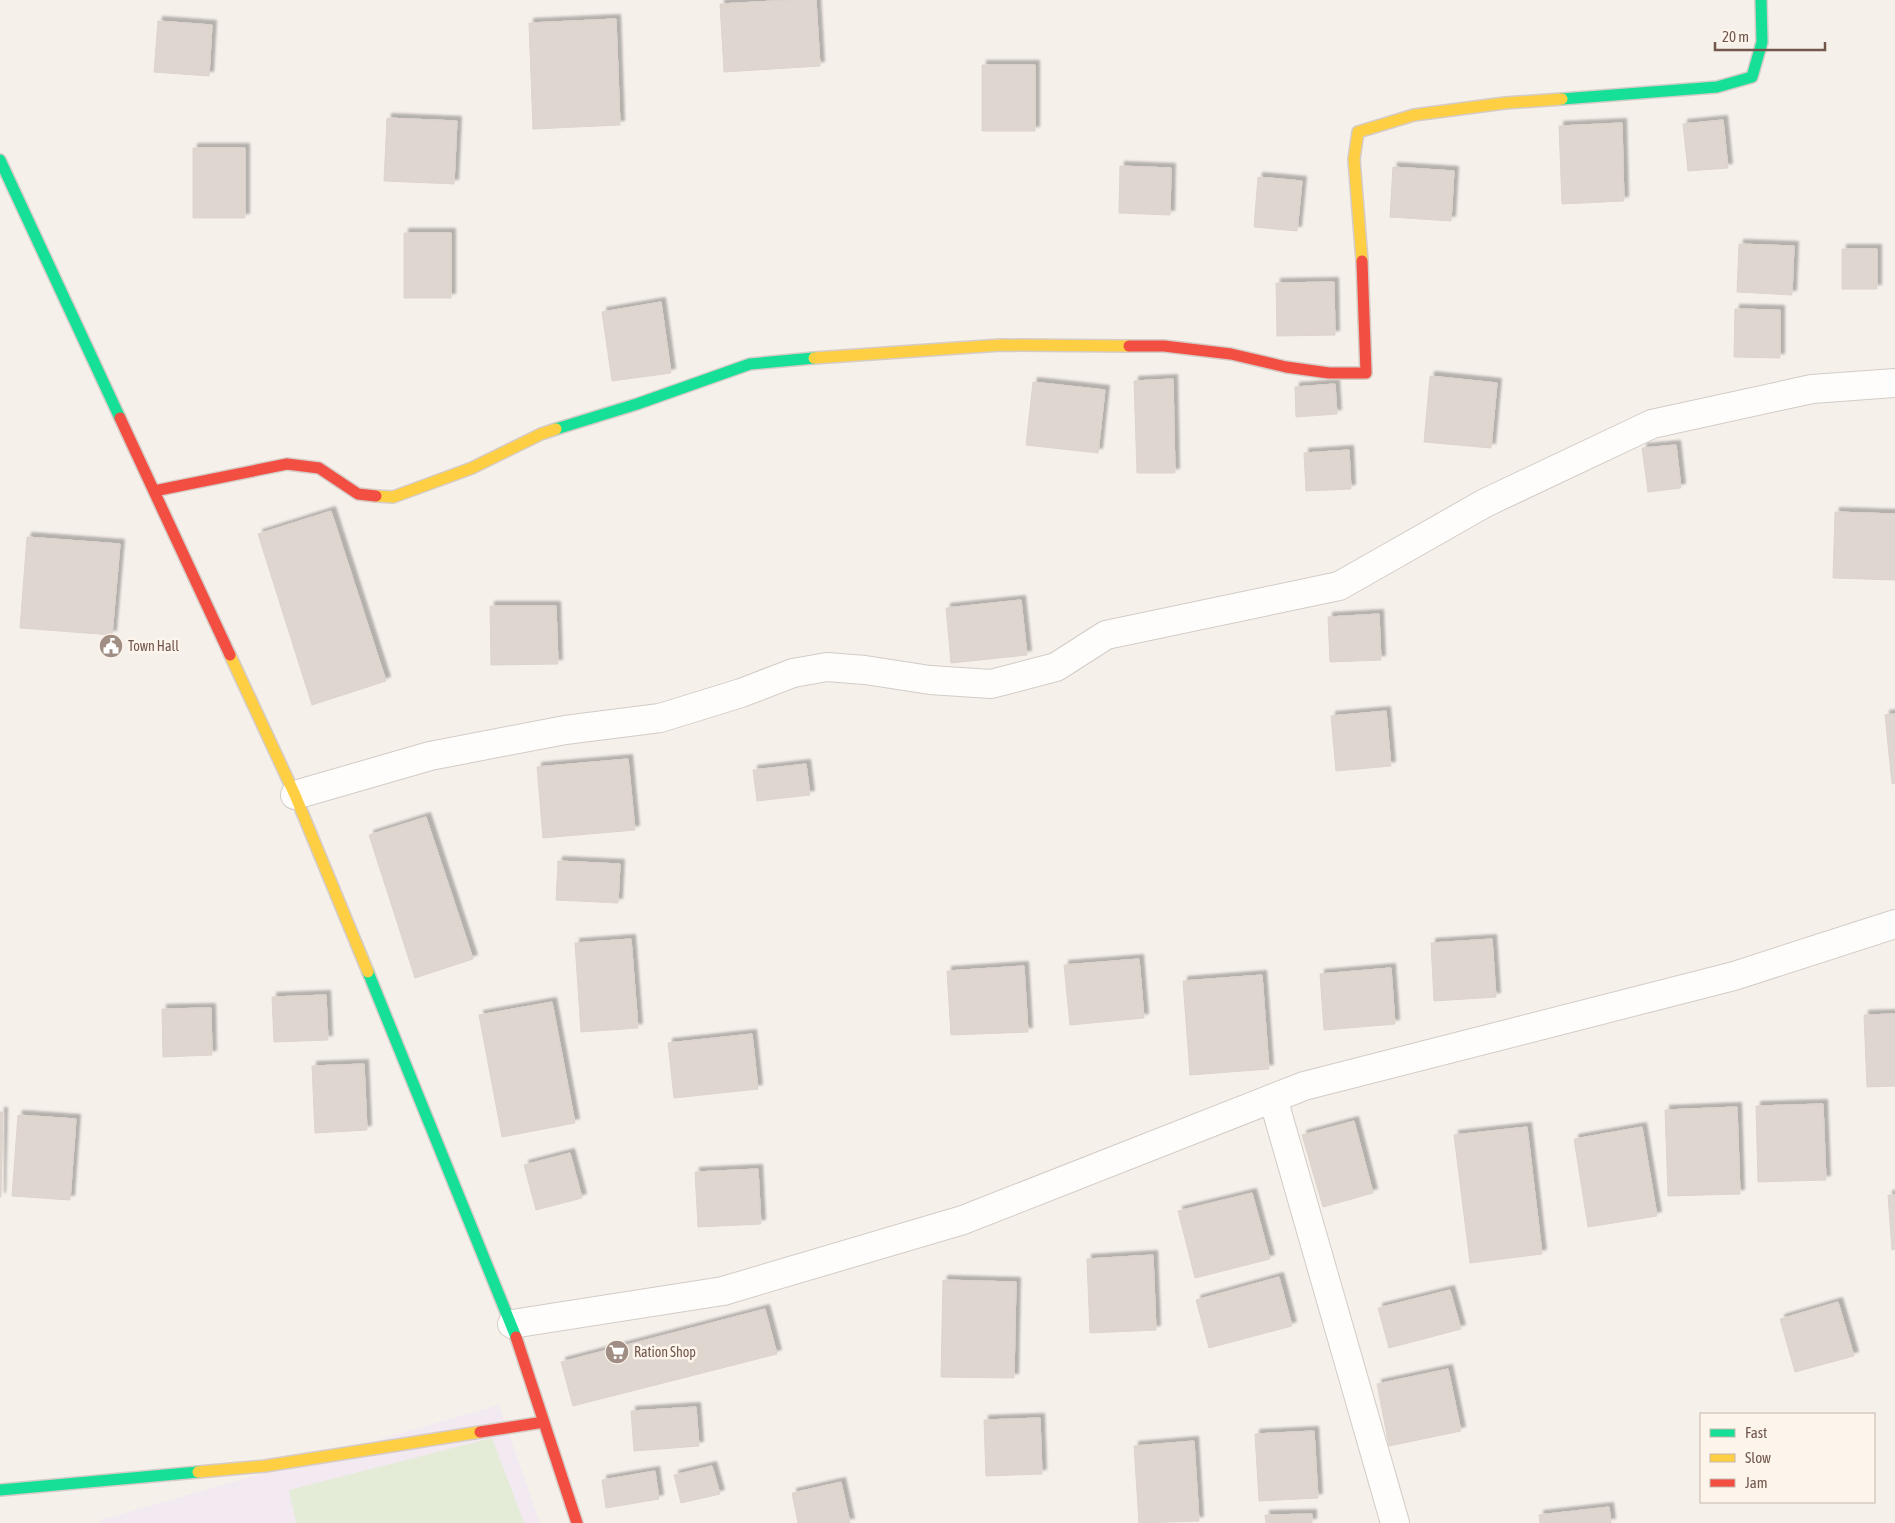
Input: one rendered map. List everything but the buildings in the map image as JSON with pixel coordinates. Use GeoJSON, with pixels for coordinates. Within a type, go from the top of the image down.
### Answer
{"type":"FeatureCollection","features":[{"type":"Feature","properties":{"kind":"main road"},"geometry":{"type":"LineString","coordinates":[[154,491],[287,464],[319,468],[358,494],[393,497],[472,468],[541,434],[637,404],[750,364],[760,363],[849,355],[1000,346],[1164,346],[1232,354],[1286,367],[1328,373],[1366,373],[1364,292],[1354,159],[1358,132],[1414,115],[1505,103],[1717,87],[1752,77],[1762,42],[1760,0]]}},
{"type":"Feature","properties":{"kind":"main road"},"geometry":{"type":"LineString","coordinates":[[0,160],[294,794],[512,1324],[577,1523]]}},
{"type":"Feature","properties":{"kind":"main road"},"geometry":{"type":"LineString","coordinates":[[0,1490],[265,1466],[544,1422]]}},
{"type":"Feature","properties":{"kind":"street"},"geometry":{"type":"LineString","coordinates":[[294,794],[430,756],[565,730],[660,718],[741,694],[793,674],[827,667],[865,670],[930,680],[991,684],[1056,667],[1106,635],[1339,586],[1485,503],[1652,424],[1812,389],[1895,384]]}},
{"type":"Feature","properties":{"kind":"street"},"geometry":{"type":"LineString","coordinates":[[512,1324],[723,1291],[963,1220],[1304,1086],[1734,976],[1895,924]]}},
{"type":"Feature","properties":{"kind":"street"},"geometry":{"type":"LineString","coordinates":[[1272,1098],[1395,1523]]}},
{"type":"Feature","properties":{"kind":"shaded area"},"geometry":{"type":"Polygon","coordinates":[[[499,1405],[540,1523],[102,1523],[101,1520],[499,1405]]]}},
{"type":"Feature","properties":{"kind":"green space"},"geometry":{"type":"Polygon","coordinates":[[[492,1438],[524,1523],[296,1523],[289,1490],[492,1438]]]}},
{"type":"Feature","properties":{"kind":"traffic: fast"},"geometry":{"type":"LineString","coordinates":[[1562,99],[1717,87],[1752,77],[1762,42],[1761,0]]}},
{"type":"Feature","properties":{"kind":"traffic: fast"},"geometry":{"type":"LineString","coordinates":[[0,160],[120,418]]}},
{"type":"Feature","properties":{"kind":"traffic: fast"},"geometry":{"type":"LineString","coordinates":[[556,429],[637,404],[750,364],[814,358]]}},
{"type":"Feature","properties":{"kind":"traffic: fast"},"geometry":{"type":"LineString","coordinates":[[368,972],[516,1337]]}},
{"type":"Feature","properties":{"kind":"traffic: fast"},"geometry":{"type":"LineString","coordinates":[[0,1490],[198,1472]]}},
{"type":"Feature","properties":{"kind":"traffic: slow"},"geometry":{"type":"LineString","coordinates":[[1362,261],[1354,159],[1358,132],[1414,115],[1505,103],[1562,99]]}},
{"type":"Feature","properties":{"kind":"traffic: slow"},"geometry":{"type":"LineString","coordinates":[[814,358],[1001,345],[1129,346]]}},
{"type":"Feature","properties":{"kind":"traffic: slow"},"geometry":{"type":"LineString","coordinates":[[376,496],[393,497],[472,468],[541,434],[556,429]]}},
{"type":"Feature","properties":{"kind":"traffic: slow"},"geometry":{"type":"LineString","coordinates":[[230,655],[295,795],[368,972]]}},
{"type":"Feature","properties":{"kind":"traffic: slow"},"geometry":{"type":"LineString","coordinates":[[198,1472],[265,1466],[480,1432]]}},
{"type":"Feature","properties":{"kind":"traffic: jam"},"geometry":{"type":"LineString","coordinates":[[1129,346],[1164,346],[1231,354],[1286,367],[1329,373],[1366,373],[1362,261]]}},
{"type":"Feature","properties":{"kind":"traffic: jam"},"geometry":{"type":"LineString","coordinates":[[120,418],[230,655]]}},
{"type":"Feature","properties":{"kind":"traffic: jam"},"geometry":{"type":"LineString","coordinates":[[154,491],[287,464],[319,468],[358,494],[376,496]]}},
{"type":"Feature","properties":{"kind":"traffic: jam"},"geometry":{"type":"LineString","coordinates":[[516,1337],[577,1523]]}},
{"type":"Feature","properties":{"kind":"traffic: jam"},"geometry":{"type":"LineString","coordinates":[[480,1432],[544,1422]]}},
{"type":"Feature","properties":{"kind":"place","name":"Town Hall"},"geometry":{"type":"Point","coordinates":[111,646]}},
{"type":"Feature","properties":{"kind":"place","name":"Ration Shop"},"geometry":{"type":"Point","coordinates":[617,1352]}}]}
